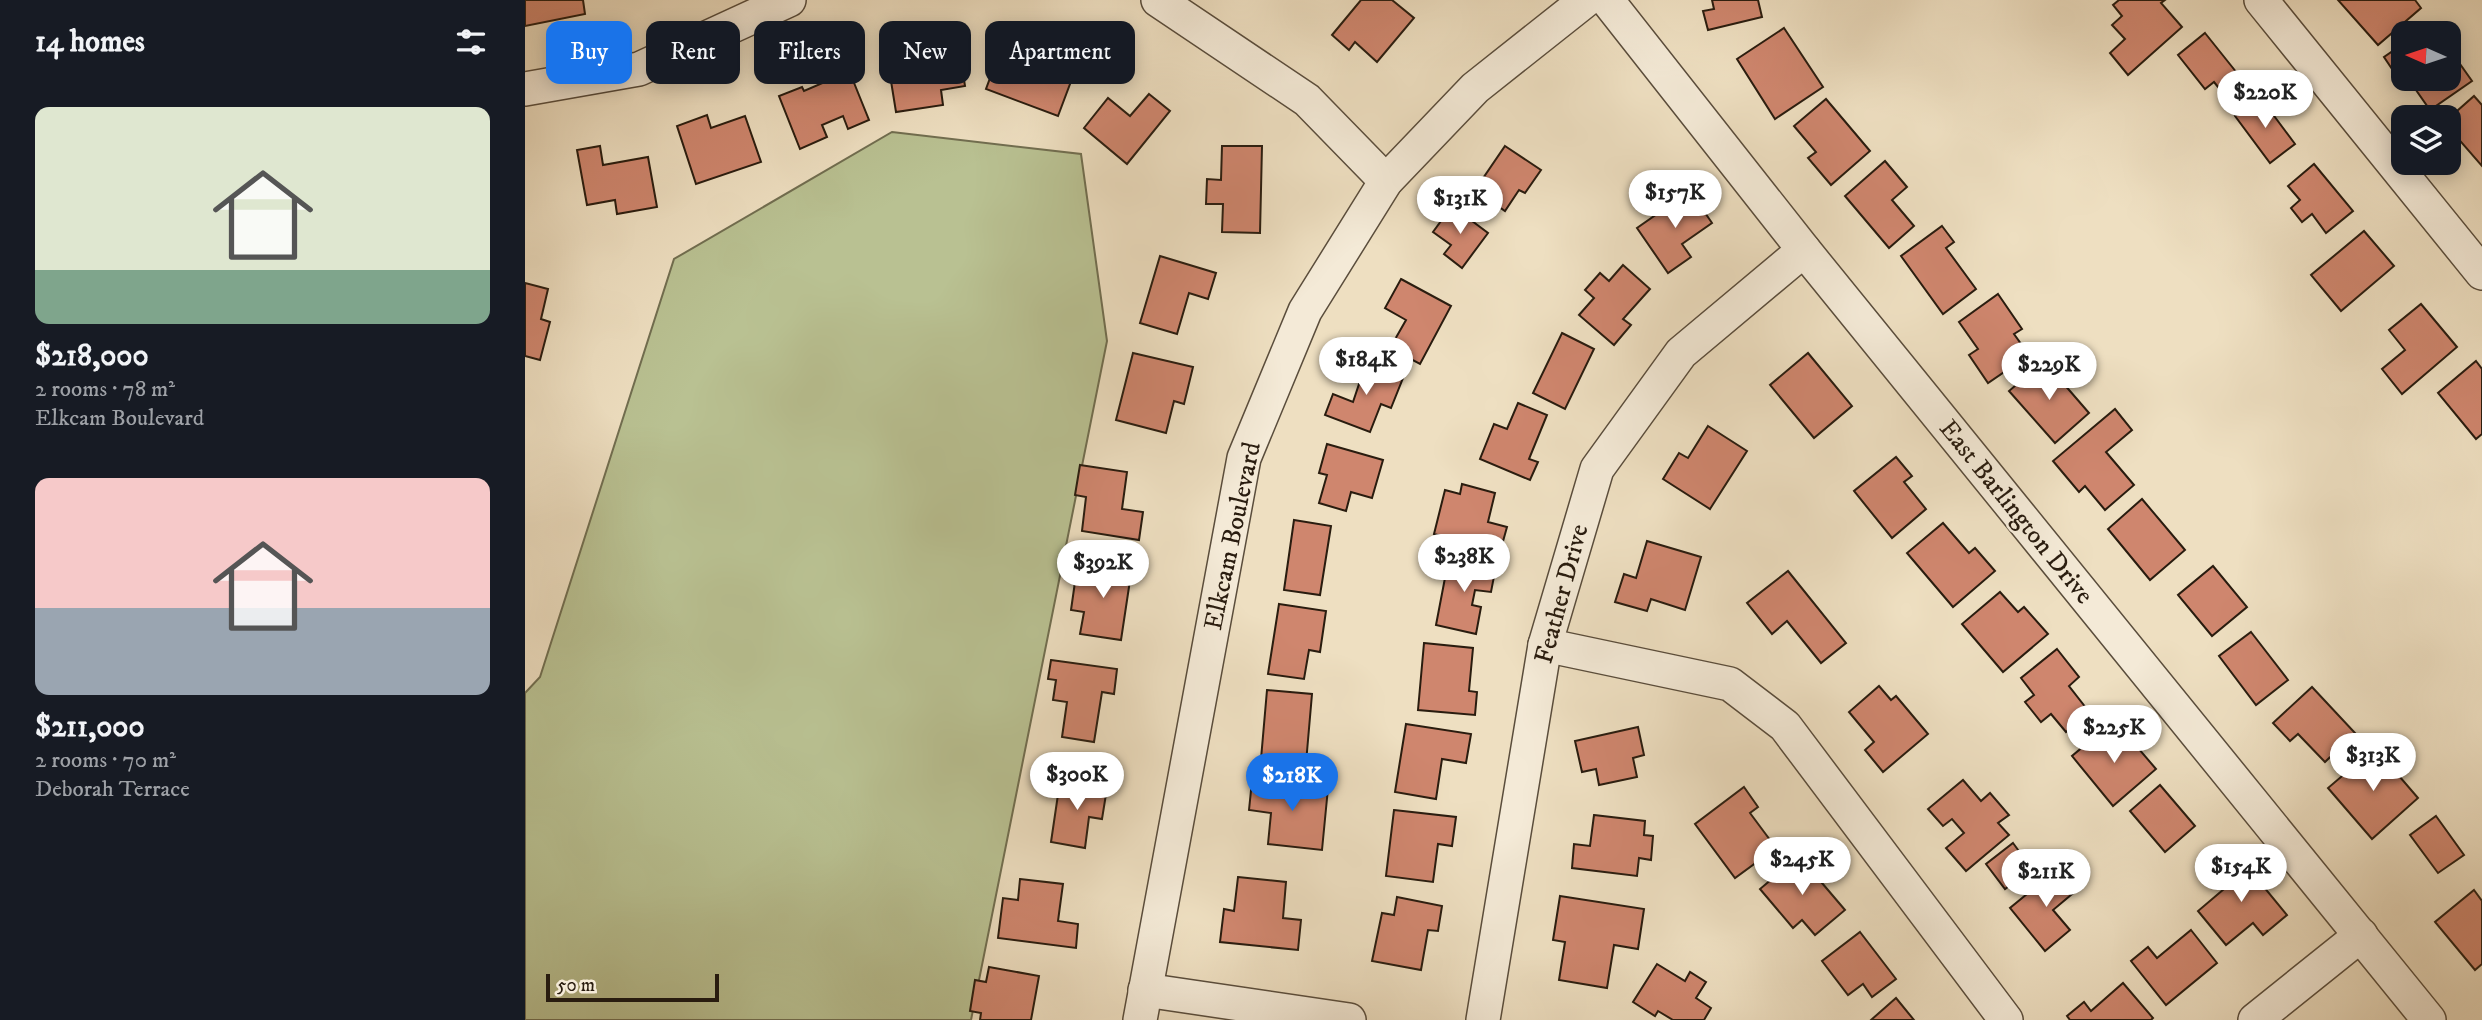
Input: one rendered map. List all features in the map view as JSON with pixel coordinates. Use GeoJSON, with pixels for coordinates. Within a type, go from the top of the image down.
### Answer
{"type":"FeatureCollection","features":[{"type":"Feature","properties":{"kind":"street"},"geometry":{"type":"LineString","coordinates":[[525,89],[639,69],[789,0]]}},
{"type":"Feature","properties":{"kind":"street"},"geometry":{"type":"LineString","coordinates":[[1158,0],[1307,100],[1386,181]]}},
{"type":"Feature","properties":{"kind":"street","name":"Elkcam Boulevard"},"geometry":{"type":"LineString","coordinates":[[1142,1005],[1244,458],[1305,311],[1386,181],[1475,88],[1586,0]]}},
{"type":"Feature","properties":{"kind":"street","name":"East Barlington Drive"},"geometry":{"type":"LineString","coordinates":[[1607,0],[1804,250],[2429,1020]]}},
{"type":"Feature","properties":{"kind":"street"},"geometry":{"type":"LineString","coordinates":[[2261,0],[2482,273]]}},
{"type":"Feature","properties":{"kind":"street","name":"Feather Drive"},"geometry":{"type":"LineString","coordinates":[[1483,1020],[1545,646],[1597,469],[1681,353],[1804,250]]}},
{"type":"Feature","properties":{"kind":"street"},"geometry":{"type":"LineString","coordinates":[[1545,646],[1730,684],[1785,726],[2006,1020]]}},
{"type":"Feature","properties":{"kind":"street"},"geometry":{"type":"LineString","coordinates":[[2255,1020],[2361,935]]}},
{"type":"Feature","properties":{"kind":"street"},"geometry":{"type":"LineString","coordinates":[[1142,1005],[1349,1020]]}},
{"type":"Feature","properties":{"kind":"green space"},"geometry":{"type":"Polygon","coordinates":[[[892,132],[1081,154],[1107,341],[971,1020],[525,1020],[525,693],[540,677],[674,259],[892,132]]]}},
{"type":"Feature","properties":{"kind":"building"},"geometry":{"type":"Polygon","coordinates":[[[525,0],[583,0],[585,14],[525,26],[525,0]]]}},
{"type":"Feature","properties":{"kind":"building"},"geometry":{"type":"Polygon","coordinates":[[[1361,0],[1392,0],[1414,18],[1377,62],[1355,42],[1349,50],[1332,35],[1361,0]]]}},
{"type":"Feature","properties":{"kind":"building"},"geometry":{"type":"Polygon","coordinates":[[[1712,0],[1758,0],[1762,17],[1708,30],[1703,11],[1714,9],[1712,0]]]}},
{"type":"Feature","properties":{"kind":"building"},"geometry":{"type":"Polygon","coordinates":[[[2119,0],[2165,0],[2161,3],[2182,27],[2128,75],[2110,53],[2125,39],[2112,25],[2122,16],[2113,5],[2119,0]]]}},
{"type":"Feature","properties":{"kind":"building"},"geometry":{"type":"Polygon","coordinates":[[[2338,0],[2415,0],[2421,8],[2406,21],[2391,21],[2391,34],[2378,45],[2338,0]]]}},
{"type":"Feature","properties":{"kind":"building"},"geometry":{"type":"Polygon","coordinates":[[[1784,28],[1823,87],[1775,119],[1737,59],[1784,28]]]}},
{"type":"Feature","properties":{"kind":"building"},"geometry":{"type":"Polygon","coordinates":[[[2205,33],[2245,83],[2227,98],[2214,82],[2205,89],[2178,55],[2205,33]]]}},
{"type":"Feature","properties":{"kind":"building"},"geometry":{"type":"Polygon","coordinates":[[[2391,52],[2391,68],[2384,57],[2391,52]]]}},
{"type":"Feature","properties":{"kind":"building"},"geometry":{"type":"Polygon","coordinates":[[[2461,65],[2472,81],[2461,89],[2461,65]]]}},
{"type":"Feature","properties":{"kind":"building"},"geometry":{"type":"Polygon","coordinates":[[[820,84],[854,84],[869,120],[848,129],[843,116],[822,125],[827,137],[800,149],[779,96],[802,87],[804,91],[820,84]]]}},
{"type":"Feature","properties":{"kind":"building"},"geometry":{"type":"Polygon","coordinates":[[[891,84],[965,84],[941,90],[943,105],[896,112],[891,84]]]}},
{"type":"Feature","properties":{"kind":"building"},"geometry":{"type":"Polygon","coordinates":[[[988,84],[1070,84],[1058,116],[986,89],[988,84]]]}},
{"type":"Feature","properties":{"kind":"building"},"geometry":{"type":"Polygon","coordinates":[[[2417,91],[2458,91],[2437,105],[2426,105],[2417,91]]]}},
{"type":"Feature","properties":{"kind":"building"},"geometry":{"type":"Polygon","coordinates":[[[1149,94],[1170,111],[1127,164],[1084,128],[1108,98],[1130,116],[1149,94]]]}},
{"type":"Feature","properties":{"kind":"building"},"geometry":{"type":"Polygon","coordinates":[[[2474,96],[2482,105],[2482,166],[2461,142],[2461,108],[2474,96]]]}},
{"type":"Feature","properties":{"kind":"building"},"geometry":{"type":"Polygon","coordinates":[[[2260,97],[2295,144],[2270,163],[2235,116],[2260,97]]]}},
{"type":"Feature","properties":{"kind":"building"},"geometry":{"type":"Polygon","coordinates":[[[1826,99],[1870,151],[1831,185],[1808,158],[1816,152],[1794,126],[1826,99]]]}},
{"type":"Feature","properties":{"kind":"building"},"geometry":{"type":"Polygon","coordinates":[[[707,115],[711,128],[745,116],[761,162],[696,184],[677,126],[707,115]]]}},
{"type":"Feature","properties":{"kind":"building"},"geometry":{"type":"Polygon","coordinates":[[[600,146],[603,165],[648,157],[657,207],[617,214],[615,200],[587,205],[577,150],[600,146]]]}},
{"type":"Feature","properties":{"kind":"building"},"geometry":{"type":"Polygon","coordinates":[[[1222,146],[1262,146],[1260,233],[1222,232],[1223,204],[1206,204],[1207,179],[1221,180],[1222,146]]]}},
{"type":"Feature","properties":{"kind":"building"},"geometry":{"type":"Polygon","coordinates":[[[1505,146],[1541,170],[1525,193],[1519,190],[1505,211],[1475,190],[1505,146]]]}},
{"type":"Feature","properties":{"kind":"building"},"geometry":{"type":"Polygon","coordinates":[[[1885,161],[1907,187],[1892,200],[1914,226],[1889,248],[1845,196],[1885,161]]]}},
{"type":"Feature","properties":{"kind":"building"},"geometry":{"type":"Polygon","coordinates":[[[2314,164],[2353,211],[2326,233],[2312,214],[2302,222],[2291,208],[2300,200],[2288,186],[2314,164]]]}},
{"type":"Feature","properties":{"kind":"building"},"geometry":{"type":"Polygon","coordinates":[[[1690,191],[1712,223],[1682,244],[1691,257],[1668,273],[1637,228],[1690,191]]]}},
{"type":"Feature","properties":{"kind":"building"},"geometry":{"type":"Polygon","coordinates":[[[1452,206],[1488,233],[1462,268],[1444,254],[1451,245],[1433,232],[1452,206]]]}},
{"type":"Feature","properties":{"kind":"building"},"geometry":{"type":"Polygon","coordinates":[[[1942,226],[1954,242],[1946,248],[1976,289],[1943,314],[1901,256],[1942,226]]]}},
{"type":"Feature","properties":{"kind":"building"},"geometry":{"type":"Polygon","coordinates":[[[2364,231],[2394,266],[2341,311],[2311,275],[2364,231]]]}},
{"type":"Feature","properties":{"kind":"building"},"geometry":{"type":"Polygon","coordinates":[[[1160,256],[1216,273],[1208,299],[1189,293],[1177,334],[1140,323],[1160,256]]]}},
{"type":"Feature","properties":{"kind":"building"},"geometry":{"type":"Polygon","coordinates":[[[1623,265],[1650,289],[1623,319],[1631,325],[1614,345],[1579,315],[1594,298],[1585,290],[1600,273],[1609,281],[1623,265]]]}},
{"type":"Feature","properties":{"kind":"building"},"geometry":{"type":"Polygon","coordinates":[[[1401,279],[1451,306],[1420,364],[1390,348],[1406,320],[1385,308],[1401,279]]]}},
{"type":"Feature","properties":{"kind":"building"},"geometry":{"type":"Polygon","coordinates":[[[525,283],[548,289],[541,319],[550,322],[540,360],[525,356],[525,283]]]}},
{"type":"Feature","properties":{"kind":"building"},"geometry":{"type":"Polygon","coordinates":[[[1998,294],[2022,329],[2014,334],[2029,355],[1988,383],[1969,355],[1978,349],[1959,322],[1998,294]]]}},
{"type":"Feature","properties":{"kind":"building"},"geometry":{"type":"Polygon","coordinates":[[[2421,304],[2457,347],[2402,394],[2382,369],[2405,350],[2389,330],[2421,304]]]}},
{"type":"Feature","properties":{"kind":"building"},"geometry":{"type":"Polygon","coordinates":[[[1562,333],[1594,349],[1565,409],[1533,393],[1562,333]]]}},
{"type":"Feature","properties":{"kind":"building"},"geometry":{"type":"Polygon","coordinates":[[[1133,353],[1193,367],[1184,404],[1174,401],[1166,433],[1116,420],[1133,353]]]}},
{"type":"Feature","properties":{"kind":"building"},"geometry":{"type":"Polygon","coordinates":[[[1808,353],[1852,406],[1814,438],[1770,385],[1808,353]]]}},
{"type":"Feature","properties":{"kind":"building"},"geometry":{"type":"Polygon","coordinates":[[[1357,360],[1403,378],[1391,408],[1381,404],[1370,432],[1325,415],[1333,394],[1353,402],[1360,381],[1350,377],[1357,360]]]}},
{"type":"Feature","properties":{"kind":"building"},"geometry":{"type":"Polygon","coordinates":[[[2044,361],[2089,413],[2055,443],[2009,391],[2044,361]]]}},
{"type":"Feature","properties":{"kind":"building"},"geometry":{"type":"Polygon","coordinates":[[[2476,361],[2482,369],[2482,434],[2476,439],[2438,393],[2476,361]]]}},
{"type":"Feature","properties":{"kind":"building"},"geometry":{"type":"Polygon","coordinates":[[[1518,403],[1547,415],[1529,459],[1538,462],[1530,480],[1480,459],[1494,424],[1507,429],[1518,403]]]}},
{"type":"Feature","properties":{"kind":"building"},"geometry":{"type":"Polygon","coordinates":[[[2115,409],[2132,430],[2106,452],[2134,485],[2105,510],[2085,486],[2079,492],[2053,461],[2115,409]]]}},
{"type":"Feature","properties":{"kind":"building"},"geometry":{"type":"Polygon","coordinates":[[[1708,426],[1747,451],[1710,509],[1663,479],[1679,453],[1688,458],[1708,426]]]}},
{"type":"Feature","properties":{"kind":"building"},"geometry":{"type":"Polygon","coordinates":[[[1327,444],[1383,460],[1372,498],[1351,492],[1346,511],[1319,503],[1327,475],[1319,473],[1327,444]]]}},
{"type":"Feature","properties":{"kind":"building"},"geometry":{"type":"Polygon","coordinates":[[[1896,457],[1912,476],[1904,482],[1926,509],[1892,538],[1854,491],[1896,457]]]}},
{"type":"Feature","properties":{"kind":"building"},"geometry":{"type":"Polygon","coordinates":[[[1080,465],[1127,472],[1122,509],[1143,512],[1139,540],[1082,531],[1086,497],[1075,495],[1080,465]]]}},
{"type":"Feature","properties":{"kind":"building"},"geometry":{"type":"Polygon","coordinates":[[[1462,484],[1495,493],[1488,522],[1507,527],[1500,552],[1434,534],[1445,490],[1460,494],[1462,484]]]}},
{"type":"Feature","properties":{"kind":"building"},"geometry":{"type":"Polygon","coordinates":[[[2142,499],[2185,550],[2150,580],[2108,529],[2142,499]]]}},
{"type":"Feature","properties":{"kind":"building"},"geometry":{"type":"Polygon","coordinates":[[[1294,520],[1331,526],[1320,595],[1284,590],[1294,520]]]}},
{"type":"Feature","properties":{"kind":"building"},"geometry":{"type":"Polygon","coordinates":[[[1943,523],[1969,553],[1975,548],[1995,571],[1953,607],[1907,553],[1943,523]]]}},
{"type":"Feature","properties":{"kind":"building"},"geometry":{"type":"Polygon","coordinates":[[[1647,541],[1701,557],[1685,610],[1651,599],[1647,611],[1615,602],[1624,574],[1636,578],[1647,541]]]}},
{"type":"Feature","properties":{"kind":"building"},"geometry":{"type":"Polygon","coordinates":[[[1449,557],[1496,566],[1491,592],[1475,590],[1472,605],[1481,607],[1476,634],[1436,625],[1449,557]]]}},
{"type":"Feature","properties":{"kind":"building"},"geometry":{"type":"Polygon","coordinates":[[[1092,561],[1132,567],[1121,640],[1080,634],[1084,612],[1071,610],[1075,582],[1088,584],[1092,561]]]}},
{"type":"Feature","properties":{"kind":"building"},"geometry":{"type":"Polygon","coordinates":[[[2213,566],[2247,607],[2212,636],[2178,595],[2213,566]]]}},
{"type":"Feature","properties":{"kind":"building"},"geometry":{"type":"Polygon","coordinates":[[[1788,571],[1846,643],[1821,663],[1787,621],[1772,634],[1747,603],[1788,571]]]}},
{"type":"Feature","properties":{"kind":"building"},"geometry":{"type":"Polygon","coordinates":[[[2000,592],[2018,612],[2024,607],[2048,634],[2003,672],[1962,624],[2000,592]]]}},
{"type":"Feature","properties":{"kind":"building"},"geometry":{"type":"Polygon","coordinates":[[[1279,604],[1326,611],[1320,652],[1309,650],[1304,679],[1268,674],[1279,604]]]}},
{"type":"Feature","properties":{"kind":"building"},"geometry":{"type":"Polygon","coordinates":[[[2251,632],[2288,680],[2256,705],[2219,656],[2251,632]]]}},
{"type":"Feature","properties":{"kind":"building"},"geometry":{"type":"Polygon","coordinates":[[[1424,643],[1473,648],[1469,691],[1477,692],[1475,715],[1418,710],[1424,643]]]}},
{"type":"Feature","properties":{"kind":"building"},"geometry":{"type":"Polygon","coordinates":[[[2057,649],[2079,677],[2069,686],[2090,713],[2066,732],[2051,714],[2041,722],[2025,702],[2034,695],[2021,678],[2057,649]]]}},
{"type":"Feature","properties":{"kind":"building"},"geometry":{"type":"Polygon","coordinates":[[[1051,660],[1117,669],[1114,694],[1102,692],[1094,742],[1062,737],[1067,702],[1053,700],[1056,680],[1048,679],[1051,660]]]}},
{"type":"Feature","properties":{"kind":"building"},"geometry":{"type":"Polygon","coordinates":[[[1879,686],[1891,700],[1896,696],[1928,734],[1883,772],[1865,750],[1874,742],[1849,712],[1879,686]]]}},
{"type":"Feature","properties":{"kind":"building"},"geometry":{"type":"Polygon","coordinates":[[[2312,687],[2355,733],[2325,762],[2298,734],[2290,741],[2273,723],[2312,687]]]}},
{"type":"Feature","properties":{"kind":"building"},"geometry":{"type":"Polygon","coordinates":[[[1267,690],[1312,694],[1306,763],[1261,759],[1267,690]]]}},
{"type":"Feature","properties":{"kind":"building"},"geometry":{"type":"Polygon","coordinates":[[[1406,724],[1471,734],[1466,763],[1442,759],[1436,799],[1395,792],[1406,724]]]}},
{"type":"Feature","properties":{"kind":"building"},"geometry":{"type":"Polygon","coordinates":[[[2109,725],[2127,746],[2133,742],[2156,769],[2113,806],[2072,756],[2109,725]]]}},
{"type":"Feature","properties":{"kind":"building"},"geometry":{"type":"Polygon","coordinates":[[[1638,727],[1644,755],[1633,758],[1637,777],[1599,785],[1596,769],[1582,772],[1575,741],[1638,727]]]}},
{"type":"Feature","properties":{"kind":"building"},"geometry":{"type":"Polygon","coordinates":[[[2375,748],[2418,798],[2372,839],[2328,788],[2375,748]]]}},
{"type":"Feature","properties":{"kind":"building"},"geometry":{"type":"Polygon","coordinates":[[[1963,780],[1981,801],[1990,793],[2009,815],[1998,823],[2009,835],[1966,871],[1946,848],[1964,833],[1952,819],[1943,826],[1928,809],[1963,780]]]}},
{"type":"Feature","properties":{"kind":"building"},"geometry":{"type":"Polygon","coordinates":[[[1060,781],[1107,788],[1102,819],[1089,817],[1085,848],[1051,842],[1060,781]]]}},
{"type":"Feature","properties":{"kind":"building"},"geometry":{"type":"Polygon","coordinates":[[[1252,781],[1328,788],[1322,850],[1268,844],[1271,813],[1249,810],[1252,781]]]}},
{"type":"Feature","properties":{"kind":"building"},"geometry":{"type":"Polygon","coordinates":[[[2160,785],[2195,826],[2165,852],[2130,811],[2160,785]]]}},
{"type":"Feature","properties":{"kind":"building"},"geometry":{"type":"Polygon","coordinates":[[[1744,787],[1758,807],[1750,813],[1776,848],[1735,878],[1695,824],[1744,787]]]}},
{"type":"Feature","properties":{"kind":"building"},"geometry":{"type":"Polygon","coordinates":[[[1394,810],[1456,817],[1452,846],[1438,844],[1433,882],[1386,876],[1394,810]]]}},
{"type":"Feature","properties":{"kind":"building"},"geometry":{"type":"Polygon","coordinates":[[[1594,815],[1645,821],[1644,835],[1653,836],[1651,860],[1639,858],[1637,876],[1572,868],[1574,844],[1590,846],[1594,815]]]}},
{"type":"Feature","properties":{"kind":"building"},"geometry":{"type":"Polygon","coordinates":[[[2436,816],[2464,855],[2438,873],[2410,835],[2436,816]]]}},
{"type":"Feature","properties":{"kind":"building"},"geometry":{"type":"Polygon","coordinates":[[[2013,843],[2032,869],[2005,889],[1986,864],[2013,843]]]}},
{"type":"Feature","properties":{"kind":"building"},"geometry":{"type":"Polygon","coordinates":[[[2236,853],[2287,915],[2263,935],[2253,923],[2226,945],[2198,911],[2231,883],[2219,867],[2236,853]]]}},
{"type":"Feature","properties":{"kind":"building"},"geometry":{"type":"Polygon","coordinates":[[[1799,856],[1845,910],[1815,935],[1802,920],[1793,928],[1760,889],[1799,856]]]}},
{"type":"Feature","properties":{"kind":"building"},"geometry":{"type":"Polygon","coordinates":[[[2060,867],[2078,889],[2053,910],[2070,930],[2045,951],[2010,908],[2060,867]]]}},
{"type":"Feature","properties":{"kind":"building"},"geometry":{"type":"Polygon","coordinates":[[[1238,877],[1286,882],[1283,918],[1301,920],[1298,950],[1220,942],[1224,909],[1234,911],[1238,877]]]}},
{"type":"Feature","properties":{"kind":"building"},"geometry":{"type":"Polygon","coordinates":[[[1020,879],[1063,884],[1058,921],[1078,924],[1076,948],[998,938],[1003,898],[1018,900],[1020,879]]]}},
{"type":"Feature","properties":{"kind":"building"},"geometry":{"type":"Polygon","coordinates":[[[2474,890],[2482,901],[2482,964],[2475,970],[2435,922],[2474,890]]]}},
{"type":"Feature","properties":{"kind":"building"},"geometry":{"type":"Polygon","coordinates":[[[1560,896],[1644,909],[1638,949],[1614,945],[1607,988],[1559,980],[1565,942],[1553,940],[1560,896]]]}},
{"type":"Feature","properties":{"kind":"building"},"geometry":{"type":"Polygon","coordinates":[[[1397,897],[1442,906],[1438,931],[1428,930],[1421,970],[1372,961],[1382,913],[1394,915],[1397,897]]]}},
{"type":"Feature","properties":{"kind":"building"},"geometry":{"type":"Polygon","coordinates":[[[2191,930],[2217,963],[2166,1005],[2131,961],[2148,947],[2157,958],[2191,930]]]}},
{"type":"Feature","properties":{"kind":"building"},"geometry":{"type":"Polygon","coordinates":[[[1860,932],[1896,979],[1872,997],[1863,984],[1848,995],[1822,961],[1860,932]]]}},
{"type":"Feature","properties":{"kind":"building"},"geometry":{"type":"Polygon","coordinates":[[[1657,964],[1685,981],[1690,972],[1706,982],[1696,998],[1711,1008],[1704,1020],[1673,1020],[1658,1011],[1655,1016],[1633,1002],[1657,964]]]}},
{"type":"Feature","properties":{"kind":"building"},"geometry":{"type":"Polygon","coordinates":[[[989,967],[1039,976],[1031,1020],[980,1020],[981,1013],[970,1011],[975,980],[986,982],[989,967]]]}},
{"type":"Feature","properties":{"kind":"building"},"geometry":{"type":"Polygon","coordinates":[[[2123,983],[2153,1018],[2151,1020],[2070,1020],[2067,1016],[2084,1002],[2091,1011],[2123,983]]]}},
{"type":"Feature","properties":{"kind":"building"},"geometry":{"type":"Polygon","coordinates":[[[1896,998],[1914,1020],[1871,1020],[1896,998]]]}}]}
